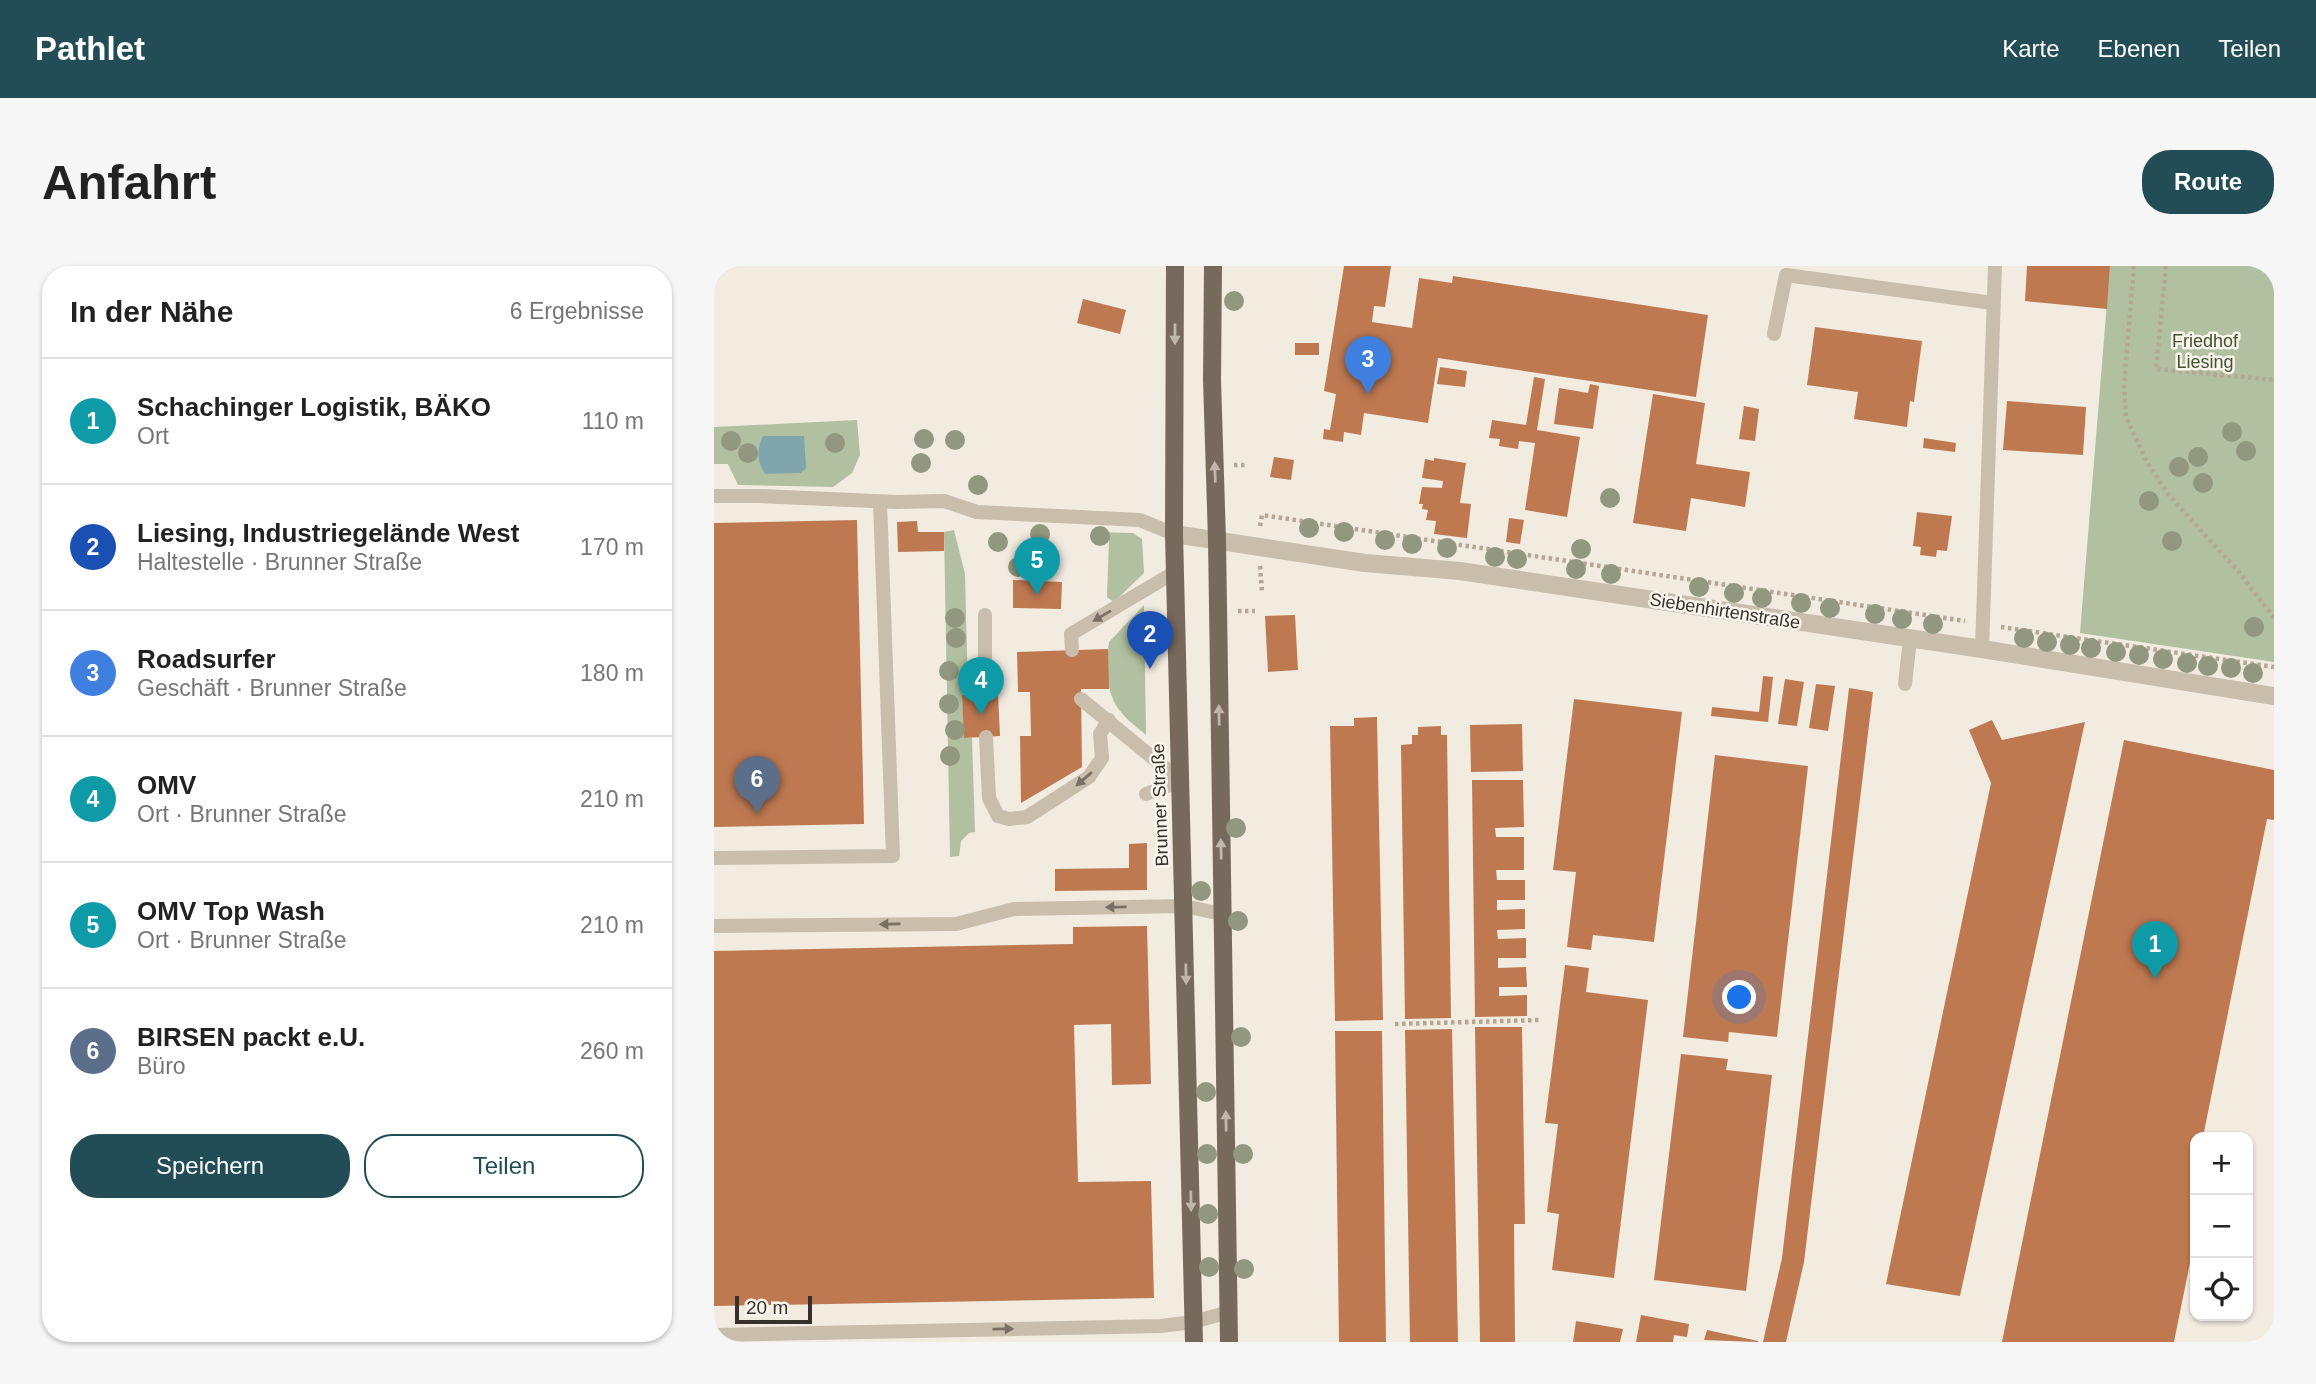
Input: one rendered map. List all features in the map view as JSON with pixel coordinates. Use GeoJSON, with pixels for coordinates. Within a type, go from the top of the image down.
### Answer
{"type":"FeatureCollection","features":[{"type":"Feature","properties":{"kind":"main road","name":"Brunner Straße"},"geometry":{"type":"LineString","coordinates":[[1175,266],[1174,534],[1194,1342]]}},
{"type":"Feature","properties":{"kind":"main road"},"geometry":{"type":"LineString","coordinates":[[1213,266],[1212,380],[1217,540],[1229,1342]]}},
{"type":"Feature","properties":{"kind":"street","name":"Siebenhirtenstraße"},"geometry":{"type":"LineString","coordinates":[[1174,534],[1365,563],[1460,571],[1982,649],[2274,696]]}},
{"type":"Feature","properties":{"kind":"lane"},"geometry":{"type":"LineString","coordinates":[[1982,649],[1995,266]]}},
{"type":"Feature","properties":{"kind":"lane"},"geometry":{"type":"LineString","coordinates":[[1774,334],[1786,275],[1993,303]]}},
{"type":"Feature","properties":{"kind":"lane"},"geometry":{"type":"LineString","coordinates":[[714,496],[880,502],[944,501],[977,512],[1140,520],[1174,534]]}},
{"type":"Feature","properties":{"kind":"lane"},"geometry":{"type":"LineString","coordinates":[[714,858],[893,856],[880,502]]}},
{"type":"Feature","properties":{"kind":"lane"},"geometry":{"type":"LineString","coordinates":[[1072,650],[1071,634],[1175,572]]}},
{"type":"Feature","properties":{"kind":"lane"},"geometry":{"type":"LineString","coordinates":[[985,615],[985,694]]}},
{"type":"Feature","properties":{"kind":"lane"},"geometry":{"type":"LineString","coordinates":[[1905,684],[1910,639]]}},
{"type":"Feature","properties":{"kind":"lane"},"geometry":{"type":"LineString","coordinates":[[1081,699],[1181,781],[1146,794]]}},
{"type":"Feature","properties":{"kind":"lane"},"geometry":{"type":"LineString","coordinates":[[986,737],[989,798],[998,816],[1027,817],[1089,778],[1102,758],[1100,734],[1109,720]]}},
{"type":"Feature","properties":{"kind":"lane"},"geometry":{"type":"LineString","coordinates":[[714,926],[956,924],[1014,909],[1184,906],[1222,914]]}},
{"type":"Feature","properties":{"kind":"lane"},"geometry":{"type":"LineString","coordinates":[[714,1335],[1156,1326],[1193,1322],[1229,1312]]}},
{"type":"Feature","properties":{"kind":"path"},"geometry":{"type":"LineString","coordinates":[[2134,266],[2124,385],[2126,417],[2147,462],[2168,494],[2238,571],[2274,618]]}},
{"type":"Feature","properties":{"kind":"path"},"geometry":{"type":"LineString","coordinates":[[2166,266],[2156,369],[2274,380]]}},
{"type":"Feature","properties":{"kind":"path"},"geometry":{"type":"LineString","coordinates":[[1262,515],[2274,667]]}},
{"type":"Feature","properties":{"kind":"path"},"geometry":{"type":"LineString","coordinates":[[1395,1024],[1539,1020]]}},
{"type":"Feature","properties":{"kind":"green space","name":"Friedhof Liesing"},"geometry":{"type":"Polygon","coordinates":[[[2110,266],[2274,266],[2274,662],[2080,633],[2110,266]]]}},
{"type":"Feature","properties":{"kind":"green space"},"geometry":{"type":"Polygon","coordinates":[[[857,420],[860,455],[852,473],[833,487],[738,485],[728,464],[714,464],[714,427],[857,420]]]}},
{"type":"Feature","properties":{"kind":"green space"},"geometry":{"type":"Polygon","coordinates":[[[954,530],[965,574],[968,694],[962,695],[965,738],[972,738],[975,832],[969,833],[961,841],[959,856],[950,857],[944,532],[954,530]]]}},
{"type":"Feature","properties":{"kind":"green space"},"geometry":{"type":"Polygon","coordinates":[[[1094,532],[1133,533],[1142,539],[1144,573],[1114,602],[1107,597],[1109,540],[1094,539],[1094,532]]]}},
{"type":"Feature","properties":{"kind":"green space"},"geometry":{"type":"Polygon","coordinates":[[[1144,605],[1146,735],[1116,705],[1109,688],[1107,669],[1109,642],[1144,605]]]}},
{"type":"Feature","properties":{"kind":"water"},"geometry":{"type":"Polygon","coordinates":[[[763,436],[804,436],[806,468],[801,473],[765,474],[758,455],[763,436]]]}},
{"type":"Feature","properties":{"kind":"building"},"geometry":{"type":"Polygon","coordinates":[[[1344,266],[1391,266],[1385,307],[1374,306],[1372,322],[1412,328],[1419,278],[1452,283],[1453,276],[1708,315],[1696,397],[1438,358],[1428,423],[1364,413],[1361,435],[1344,432],[1343,442],[1323,439],[1324,429],[1330,430],[1336,394],[1324,391],[1344,266]]]}},
{"type":"Feature","properties":{"kind":"building"},"geometry":{"type":"Polygon","coordinates":[[[2027,266],[2110,266],[2107,309],[2025,301],[2027,266]]]}},
{"type":"Feature","properties":{"kind":"building"},"geometry":{"type":"Polygon","coordinates":[[[1083,299],[1126,310],[1120,334],[1077,323],[1083,299]]]}},
{"type":"Feature","properties":{"kind":"building"},"geometry":{"type":"Polygon","coordinates":[[[1815,327],[1922,341],[1914,402],[1910,401],[1907,427],[1854,419],[1858,392],[1807,385],[1815,327]]]}},
{"type":"Feature","properties":{"kind":"building"},"geometry":{"type":"Polygon","coordinates":[[[1295,343],[1319,343],[1319,355],[1295,355],[1295,343]]]}},
{"type":"Feature","properties":{"kind":"building"},"geometry":{"type":"Polygon","coordinates":[[[1440,367],[1467,371],[1465,387],[1437,384],[1440,367]]]}},
{"type":"Feature","properties":{"kind":"building"},"geometry":{"type":"Polygon","coordinates":[[[1534,377],[1545,379],[1537,430],[1580,437],[1567,517],[1525,510],[1535,443],[1519,441],[1518,449],[1499,446],[1500,439],[1489,438],[1492,420],[1526,425],[1534,377]]]}},
{"type":"Feature","properties":{"kind":"building"},"geometry":{"type":"Polygon","coordinates":[[[1590,384],[1599,386],[1593,429],[1554,424],[1559,388],[1588,393],[1590,384]]]}},
{"type":"Feature","properties":{"kind":"building"},"geometry":{"type":"Polygon","coordinates":[[[1653,394],[1705,403],[1696,464],[1750,472],[1745,507],[1691,498],[1686,531],[1633,523],[1653,394]]]}},
{"type":"Feature","properties":{"kind":"building"},"geometry":{"type":"Polygon","coordinates":[[[2007,401],[2086,407],[2083,455],[2003,450],[2007,401]]]}},
{"type":"Feature","properties":{"kind":"building"},"geometry":{"type":"Polygon","coordinates":[[[1744,406],[1759,409],[1755,441],[1739,439],[1744,406]]]}},
{"type":"Feature","properties":{"kind":"building"},"geometry":{"type":"Polygon","coordinates":[[[1924,438],[1956,443],[1955,452],[1923,448],[1924,438]]]}},
{"type":"Feature","properties":{"kind":"building"},"geometry":{"type":"Polygon","coordinates":[[[1274,457],[1294,460],[1291,480],[1270,477],[1274,457]]]}},
{"type":"Feature","properties":{"kind":"building"},"geometry":{"type":"Polygon","coordinates":[[[1434,458],[1466,463],[1460,503],[1471,504],[1467,538],[1434,534],[1436,521],[1426,520],[1428,510],[1422,509],[1423,504],[1419,504],[1422,487],[1442,488],[1443,481],[1422,478],[1425,459],[1434,461],[1434,458]]]}},
{"type":"Feature","properties":{"kind":"building"},"geometry":{"type":"Polygon","coordinates":[[[1917,512],[1952,516],[1947,551],[1937,550],[1936,557],[1920,555],[1921,547],[1913,546],[1917,512]]]}},
{"type":"Feature","properties":{"kind":"building"},"geometry":{"type":"Polygon","coordinates":[[[1509,518],[1524,520],[1520,544],[1506,542],[1509,518]]]}},
{"type":"Feature","properties":{"kind":"building"},"geometry":{"type":"Polygon","coordinates":[[[857,520],[864,824],[714,827],[714,523],[857,520]]]}},
{"type":"Feature","properties":{"kind":"building"},"geometry":{"type":"Polygon","coordinates":[[[917,521],[918,532],[944,532],[944,551],[898,552],[897,522],[917,521]]]}},
{"type":"Feature","properties":{"kind":"building"},"geometry":{"type":"Polygon","coordinates":[[[1013,580],[1062,582],[1061,609],[1013,608],[1013,580]]]}},
{"type":"Feature","properties":{"kind":"building"},"geometry":{"type":"Polygon","coordinates":[[[1295,615],[1298,670],[1268,672],[1265,616],[1295,615]]]}},
{"type":"Feature","properties":{"kind":"building"},"geometry":{"type":"Polygon","coordinates":[[[1108,649],[1109,689],[1081,689],[1082,767],[1021,803],[1020,736],[1031,736],[1030,692],[1018,692],[1017,652],[1108,649]]]}},
{"type":"Feature","properties":{"kind":"building"},"geometry":{"type":"Polygon","coordinates":[[[1763,676],[1773,677],[1768,722],[1711,716],[1712,707],[1759,712],[1763,676]]]}},
{"type":"Feature","properties":{"kind":"building"},"geometry":{"type":"Polygon","coordinates":[[[1785,679],[1804,682],[1797,726],[1778,724],[1785,679]]]}},
{"type":"Feature","properties":{"kind":"building"},"geometry":{"type":"Polygon","coordinates":[[[1816,684],[1835,686],[1828,731],[1809,728],[1816,684]]]}},
{"type":"Feature","properties":{"kind":"building"},"geometry":{"type":"Polygon","coordinates":[[[1849,688],[1873,692],[1804,1262],[1786,1342],[1763,1342],[1782,1258],[1849,688]]]}},
{"type":"Feature","properties":{"kind":"building"},"geometry":{"type":"Polygon","coordinates":[[[998,693],[1000,736],[964,738],[962,695],[998,693]]]}},
{"type":"Feature","properties":{"kind":"building"},"geometry":{"type":"Polygon","coordinates":[[[1574,699],[1682,712],[1654,942],[1593,935],[1591,950],[1567,947],[1576,872],[1553,870],[1574,699]]]}},
{"type":"Feature","properties":{"kind":"building"},"geometry":{"type":"Polygon","coordinates":[[[1377,717],[1383,1020],[1335,1021],[1330,726],[1354,726],[1354,718],[1377,717]]]}},
{"type":"Feature","properties":{"kind":"building"},"geometry":{"type":"Polygon","coordinates":[[[1992,720],[2002,740],[2085,722],[1960,1296],[1886,1284],[1991,783],[1969,730],[1992,720]]]}},
{"type":"Feature","properties":{"kind":"building"},"geometry":{"type":"Polygon","coordinates":[[[1522,724],[1523,771],[1471,772],[1470,725],[1522,724]]]}},
{"type":"Feature","properties":{"kind":"building"},"geometry":{"type":"Polygon","coordinates":[[[1441,726],[1441,735],[1447,735],[1451,1018],[1405,1019],[1401,745],[1412,744],[1412,735],[1418,735],[1418,727],[1441,726]]]}},
{"type":"Feature","properties":{"kind":"building"},"geometry":{"type":"Polygon","coordinates":[[[2124,740],[2274,770],[2274,820],[2267,819],[2204,1132],[2190,1132],[2190,1263],[2174,1342],[2002,1342],[2124,740]]]}},
{"type":"Feature","properties":{"kind":"building"},"geometry":{"type":"Polygon","coordinates":[[[1715,755],[1808,766],[1777,1037],[1729,1032],[1728,1042],[1683,1037],[1715,755]]]}},
{"type":"Feature","properties":{"kind":"building"},"geometry":{"type":"Polygon","coordinates":[[[1472,780],[1523,780],[1524,827],[1495,828],[1496,837],[1524,837],[1524,870],[1496,870],[1497,880],[1525,880],[1525,900],[1497,900],[1497,910],[1525,909],[1525,929],[1497,930],[1498,939],[1526,938],[1526,958],[1498,958],[1498,968],[1526,967],[1527,987],[1499,987],[1499,996],[1527,995],[1527,1016],[1475,1017],[1472,780]]]}},
{"type":"Feature","properties":{"kind":"building"},"geometry":{"type":"Polygon","coordinates":[[[1147,843],[1147,890],[1055,891],[1055,869],[1129,868],[1129,844],[1147,843]]]}},
{"type":"Feature","properties":{"kind":"building"},"geometry":{"type":"Polygon","coordinates":[[[1147,926],[1151,1084],[1112,1085],[1111,1024],[1074,1025],[1078,1182],[1151,1181],[1154,1298],[714,1306],[714,951],[1073,944],[1073,927],[1147,926]]]}},
{"type":"Feature","properties":{"kind":"building"},"geometry":{"type":"Polygon","coordinates":[[[1565,965],[1589,968],[1586,992],[1648,1000],[1614,1278],[1552,1270],[1559,1214],[1547,1212],[1558,1124],[1545,1123],[1565,965]]]}},
{"type":"Feature","properties":{"kind":"building"},"geometry":{"type":"Polygon","coordinates":[[[1475,1027],[1522,1027],[1525,1224],[1514,1224],[1515,1342],[1480,1342],[1475,1027]]]}},
{"type":"Feature","properties":{"kind":"building"},"geometry":{"type":"Polygon","coordinates":[[[1452,1029],[1458,1342],[1410,1342],[1405,1030],[1452,1029]]]}},
{"type":"Feature","properties":{"kind":"building"},"geometry":{"type":"Polygon","coordinates":[[[1335,1031],[1382,1031],[1386,1342],[1339,1342],[1335,1031]]]}},
{"type":"Feature","properties":{"kind":"building"},"geometry":{"type":"Polygon","coordinates":[[[1681,1054],[1728,1059],[1726,1070],[1772,1075],[1746,1291],[1654,1280],[1681,1054]]]}},
{"type":"Feature","properties":{"kind":"building"},"geometry":{"type":"Polygon","coordinates":[[[1641,1315],[1689,1324],[1687,1337],[1674,1335],[1673,1342],[1636,1342],[1641,1315]]]}},
{"type":"Feature","properties":{"kind":"building"},"geometry":{"type":"Polygon","coordinates":[[[1576,1321],[1623,1329],[1620,1342],[1573,1342],[1576,1321]]]}},
{"type":"Feature","properties":{"kind":"building"},"geometry":{"type":"Polygon","coordinates":[[[1707,1330],[1758,1341],[1758,1342],[1704,1340],[1707,1330]]]}},
{"type":"Feature","properties":{"kind":"place","name":"Roadsurfer"},"geometry":{"type":"Point","coordinates":[1368,394]}},
{"type":"Feature","properties":{"kind":"place","name":"OMV Top Wash"},"geometry":{"type":"Point","coordinates":[1037,595]}},
{"type":"Feature","properties":{"kind":"place","name":"Liesing, Industriegelände West"},"geometry":{"type":"Point","coordinates":[1150,669]}},
{"type":"Feature","properties":{"kind":"place","name":"OMV"},"geometry":{"type":"Point","coordinates":[981,715]}},
{"type":"Feature","properties":{"kind":"place","name":"BIRSEN packt e.U."},"geometry":{"type":"Point","coordinates":[757,814]}},
{"type":"Feature","properties":{"kind":"place","name":"Schachinger Logistik, BÄKO"},"geometry":{"type":"Point","coordinates":[2155,979]}}]}
